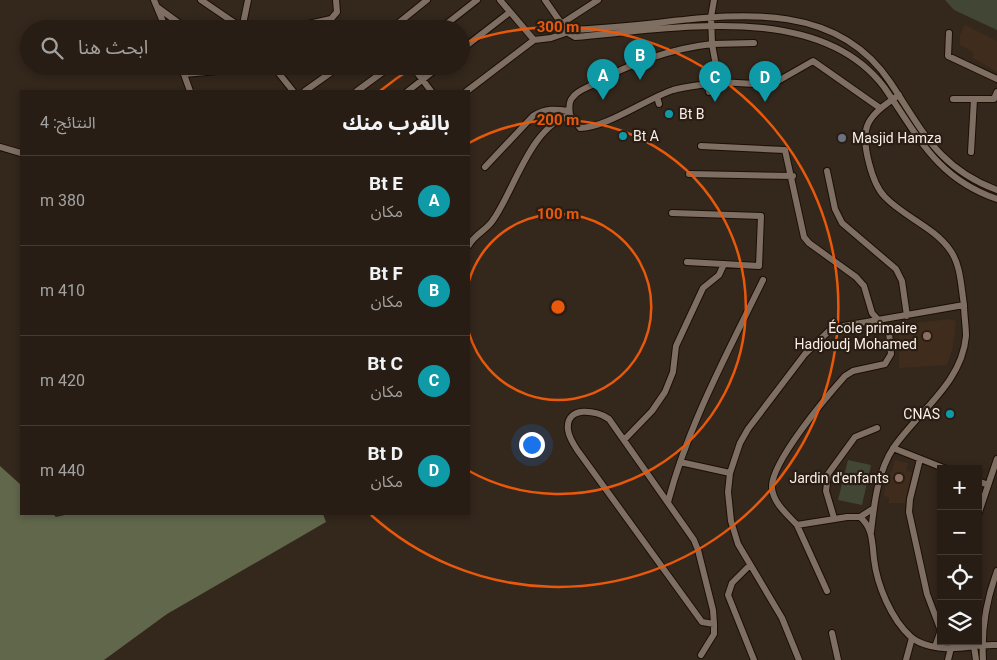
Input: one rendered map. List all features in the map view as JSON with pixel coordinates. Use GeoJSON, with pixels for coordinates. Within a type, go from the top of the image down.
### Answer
{"type":"FeatureCollection","features":[{"type":"Feature","properties":{"kind":"street"},"geometry":{"type":"LineString","coordinates":[[154,0],[162,20]]}},
{"type":"Feature","properties":{"kind":"street"},"geometry":{"type":"LineString","coordinates":[[201,0],[230,20]]}},
{"type":"Feature","properties":{"kind":"street"},"geometry":{"type":"LineString","coordinates":[[244,20],[248,0]]}},
{"type":"Feature","properties":{"kind":"street"},"geometry":{"type":"LineString","coordinates":[[326,20],[331,19],[337,12],[336,0]]}},
{"type":"Feature","properties":{"kind":"street"},"geometry":{"type":"LineString","coordinates":[[401,20],[427,0]]}},
{"type":"Feature","properties":{"kind":"street"},"geometry":{"type":"LineString","coordinates":[[451,20],[477,0]]}},
{"type":"Feature","properties":{"kind":"street"},"geometry":{"type":"LineString","coordinates":[[500,0],[534,40]]}},
{"type":"Feature","properties":{"kind":"street"},"geometry":{"type":"LineString","coordinates":[[545,0],[568,33],[575,37],[757,15],[817,26],[860,50],[879,68],[926,137],[942,157],[973,180],[997,190]]}},
{"type":"Feature","properties":{"kind":"street"},"geometry":{"type":"LineString","coordinates":[[561,24],[598,0]]}},
{"type":"Feature","properties":{"kind":"street"},"geometry":{"type":"LineString","coordinates":[[714,0],[710,21],[719,82]]}},
{"type":"Feature","properties":{"kind":"street"},"geometry":{"type":"LineString","coordinates":[[157,8],[174,20]]}},
{"type":"Feature","properties":{"kind":"street"},"geometry":{"type":"LineString","coordinates":[[470,43],[510,12]]}},
{"type":"Feature","properties":{"kind":"street"},"geometry":{"type":"LineString","coordinates":[[710,21],[790,28],[816,35],[856,58],[878,79],[917,139],[946,171],[965,185],[997,199]]}},
{"type":"Feature","properties":{"kind":"street"},"geometry":{"type":"LineString","coordinates":[[468,90],[534,40],[568,33]]}},
{"type":"Feature","properties":{"kind":"street"},"geometry":{"type":"LineString","coordinates":[[949,33],[948,56],[997,79]]}},
{"type":"Feature","properties":{"kind":"street"},"geometry":{"type":"LineString","coordinates":[[754,43],[741,46],[712,44],[678,52],[634,68],[590,90],[574,95],[570,101],[570,113],[580,128],[592,128],[611,122],[674,90],[719,82],[760,88],[771,86],[813,61],[880,108]]}},
{"type":"Feature","properties":{"kind":"street"},"geometry":{"type":"LineString","coordinates":[[184,75],[190,90]]}},
{"type":"Feature","properties":{"kind":"street"},"geometry":{"type":"LineString","coordinates":[[279,75],[292,90]]}},
{"type":"Feature","properties":{"kind":"street"},"geometry":{"type":"LineString","coordinates":[[306,90],[327,75]]}},
{"type":"Feature","properties":{"kind":"street"},"geometry":{"type":"LineString","coordinates":[[358,90],[379,75]]}},
{"type":"Feature","properties":{"kind":"street"},"geometry":{"type":"LineString","coordinates":[[418,75],[430,90]]}},
{"type":"Feature","properties":{"kind":"street"},"geometry":{"type":"LineString","coordinates":[[409,90],[428,75]]}},
{"type":"Feature","properties":{"kind":"street"},"geometry":{"type":"LineString","coordinates":[[708,84],[710,92]]}},
{"type":"Feature","properties":{"kind":"street"},"geometry":{"type":"LineString","coordinates":[[953,99],[994,99],[997,92]]}},
{"type":"Feature","properties":{"kind":"street"},"geometry":{"type":"LineString","coordinates":[[899,95],[880,108],[865,127],[864,146],[872,176],[885,197],[949,249],[957,263],[964,305],[966,334],[964,348],[944,390],[893,448],[878,488],[874,508],[871,532],[875,565],[883,592],[900,624],[912,638],[936,647],[950,648],[978,645]]}},
{"type":"Feature","properties":{"kind":"street"},"geometry":{"type":"LineString","coordinates":[[657,97],[659,104]]}},
{"type":"Feature","properties":{"kind":"street"},"geometry":{"type":"LineString","coordinates":[[971,152],[974,99]]}},
{"type":"Feature","properties":{"kind":"street"},"geometry":{"type":"LineString","coordinates":[[485,167],[533,116],[543,110],[550,109],[570,113]]}},
{"type":"Feature","properties":{"kind":"street"},"geometry":{"type":"LineString","coordinates":[[470,244],[477,234],[493,221],[531,150],[556,121],[570,113]]}},
{"type":"Feature","properties":{"kind":"street"},"geometry":{"type":"LineString","coordinates":[[701,146],[785,150],[804,237],[809,243],[856,277],[864,286],[872,313],[889,332],[891,354],[889,359],[878,367],[853,371],[845,376],[802,429],[776,468],[772,479],[774,496],[780,506],[797,525],[827,591]]}},
{"type":"Feature","properties":{"kind":"street"},"geometry":{"type":"LineString","coordinates":[[0,147],[20,153]]}},
{"type":"Feature","properties":{"kind":"street"},"geometry":{"type":"LineString","coordinates":[[827,171],[835,209],[842,223],[896,269],[902,281],[907,316]]}},
{"type":"Feature","properties":{"kind":"street"},"geometry":{"type":"LineString","coordinates":[[689,174],[792,176]]}},
{"type":"Feature","properties":{"kind":"street"},"geometry":{"type":"LineString","coordinates":[[672,212],[761,216],[759,266],[687,262]]}},
{"type":"Feature","properties":{"kind":"street"},"geometry":{"type":"LineString","coordinates":[[624,440],[652,411],[665,392],[674,372],[675,353],[680,338],[703,288],[719,275],[724,264]]}},
{"type":"Feature","properties":{"kind":"street"},"geometry":{"type":"LineString","coordinates":[[668,502],[680,462],[720,368],[763,280]]}},
{"type":"Feature","properties":{"kind":"street"},"geometry":{"type":"LineString","coordinates":[[798,660],[782,618],[738,544],[731,521],[728,492],[730,473],[740,443],[748,429],[804,354],[832,328],[964,305]]}},
{"type":"Feature","properties":{"kind":"street"},"geometry":{"type":"LineString","coordinates":[[701,655],[714,634],[714,624],[713,610],[694,540],[609,419],[602,414],[584,411],[575,414],[570,419],[568,431],[578,451],[702,622],[714,624]]}},
{"type":"Feature","properties":{"kind":"street"},"geometry":{"type":"LineString","coordinates":[[834,518],[826,491],[828,474],[855,437],[877,428]]}},
{"type":"Feature","properties":{"kind":"street"},"geometry":{"type":"LineString","coordinates":[[893,448],[937,466]]}},
{"type":"Feature","properties":{"kind":"street"},"geometry":{"type":"LineString","coordinates":[[980,510],[997,458]]}},
{"type":"Feature","properties":{"kind":"street"},"geometry":{"type":"LineString","coordinates":[[920,459],[910,499],[910,520],[927,594],[937,620]]}},
{"type":"Feature","properties":{"kind":"street"},"geometry":{"type":"LineString","coordinates":[[680,462],[730,473]]}},
{"type":"Feature","properties":{"kind":"street"},"geometry":{"type":"LineString","coordinates":[[982,483],[988,485]]}},
{"type":"Feature","properties":{"kind":"street"},"geometry":{"type":"LineString","coordinates":[[797,525],[834,518],[860,517],[874,508]]}},
{"type":"Feature","properties":{"kind":"street"},"geometry":{"type":"LineString","coordinates":[[860,517],[867,523],[871,532]]}},
{"type":"Feature","properties":{"kind":"street"},"geometry":{"type":"LineString","coordinates":[[750,565],[732,583],[728,595],[754,660]]}},
{"type":"Feature","properties":{"kind":"street"},"geometry":{"type":"LineString","coordinates":[[983,660],[983,615],[997,571]]}},
{"type":"Feature","properties":{"kind":"street"},"geometry":{"type":"LineString","coordinates":[[832,633],[838,660]]}},
{"type":"Feature","properties":{"kind":"street"},"geometry":{"type":"LineString","coordinates":[[906,660],[912,638]]}},
{"type":"Feature","properties":{"kind":"street"},"geometry":{"type":"LineString","coordinates":[[982,644],[997,645]]}},
{"type":"Feature","properties":{"kind":"street"},"geometry":{"type":"LineString","coordinates":[[974,646],[976,660]]}},
{"type":"Feature","properties":{"kind":"street"},"geometry":{"type":"LineString","coordinates":[[948,660],[950,648]]}},
{"type":"Feature","properties":{"kind":"shaded area"},"geometry":{"type":"Polygon","coordinates":[[[965,25],[997,41],[997,72],[973,58],[973,52],[960,45],[960,35],[965,25]]]}},
{"type":"Feature","properties":{"kind":"shaded area","name":"École primaire Hadjoudj Mohamed"},"geometry":{"type":"Polygon","coordinates":[[[949,319],[956,321],[953,347],[947,365],[899,368],[899,325],[949,319]]]}},
{"type":"Feature","properties":{"kind":"shaded area","name":"Jardin d'enfants"},"geometry":{"type":"Polygon","coordinates":[[[895,460],[908,463],[906,471],[912,472],[905,503],[889,503],[889,498],[883,495],[895,460]]]}},
{"type":"Feature","properties":{"kind":"green space"},"geometry":{"type":"Polygon","coordinates":[[[945,0],[997,0],[997,30],[954,10],[945,0]]]}},
{"type":"Feature","properties":{"kind":"green space"},"geometry":{"type":"Polygon","coordinates":[[[848,460],[871,465],[862,505],[838,500],[848,460]]]}},
{"type":"Feature","properties":{"kind":"green space"},"geometry":{"type":"Polygon","coordinates":[[[0,466],[20,484],[20,515],[54,515],[56,517],[65,515],[323,515],[326,522],[167,614],[104,660],[0,660],[0,466]]]}},
{"type":"Feature","properties":{"kind":"place","name":"Bt F"},"geometry":{"type":"Point","coordinates":[640,80]}},
{"type":"Feature","properties":{"kind":"place","name":"Bt E"},"geometry":{"type":"Point","coordinates":[603,100]}},
{"type":"Feature","properties":{"kind":"place","name":"Bt C"},"geometry":{"type":"Point","coordinates":[715,102]}},
{"type":"Feature","properties":{"kind":"place","name":"Bt D"},"geometry":{"type":"Point","coordinates":[765,102]}},
{"type":"Feature","properties":{"kind":"place","name":"Bt B"},"geometry":{"type":"Point","coordinates":[669,114]}},
{"type":"Feature","properties":{"kind":"place","name":"Bt A"},"geometry":{"type":"Point","coordinates":[623,136]}},
{"type":"Feature","properties":{"kind":"place","name":"Masjid Hamza"},"geometry":{"type":"Point","coordinates":[842,138]}},
{"type":"Feature","properties":{"kind":"place","name":"École primaire Hadjoudj Mohamed"},"geometry":{"type":"Point","coordinates":[927,336]}},
{"type":"Feature","properties":{"kind":"place","name":"CNAS"},"geometry":{"type":"Point","coordinates":[950,414]}},
{"type":"Feature","properties":{"kind":"place","name":"Jardin d'enfants"},"geometry":{"type":"Point","coordinates":[899,478]}}]}
